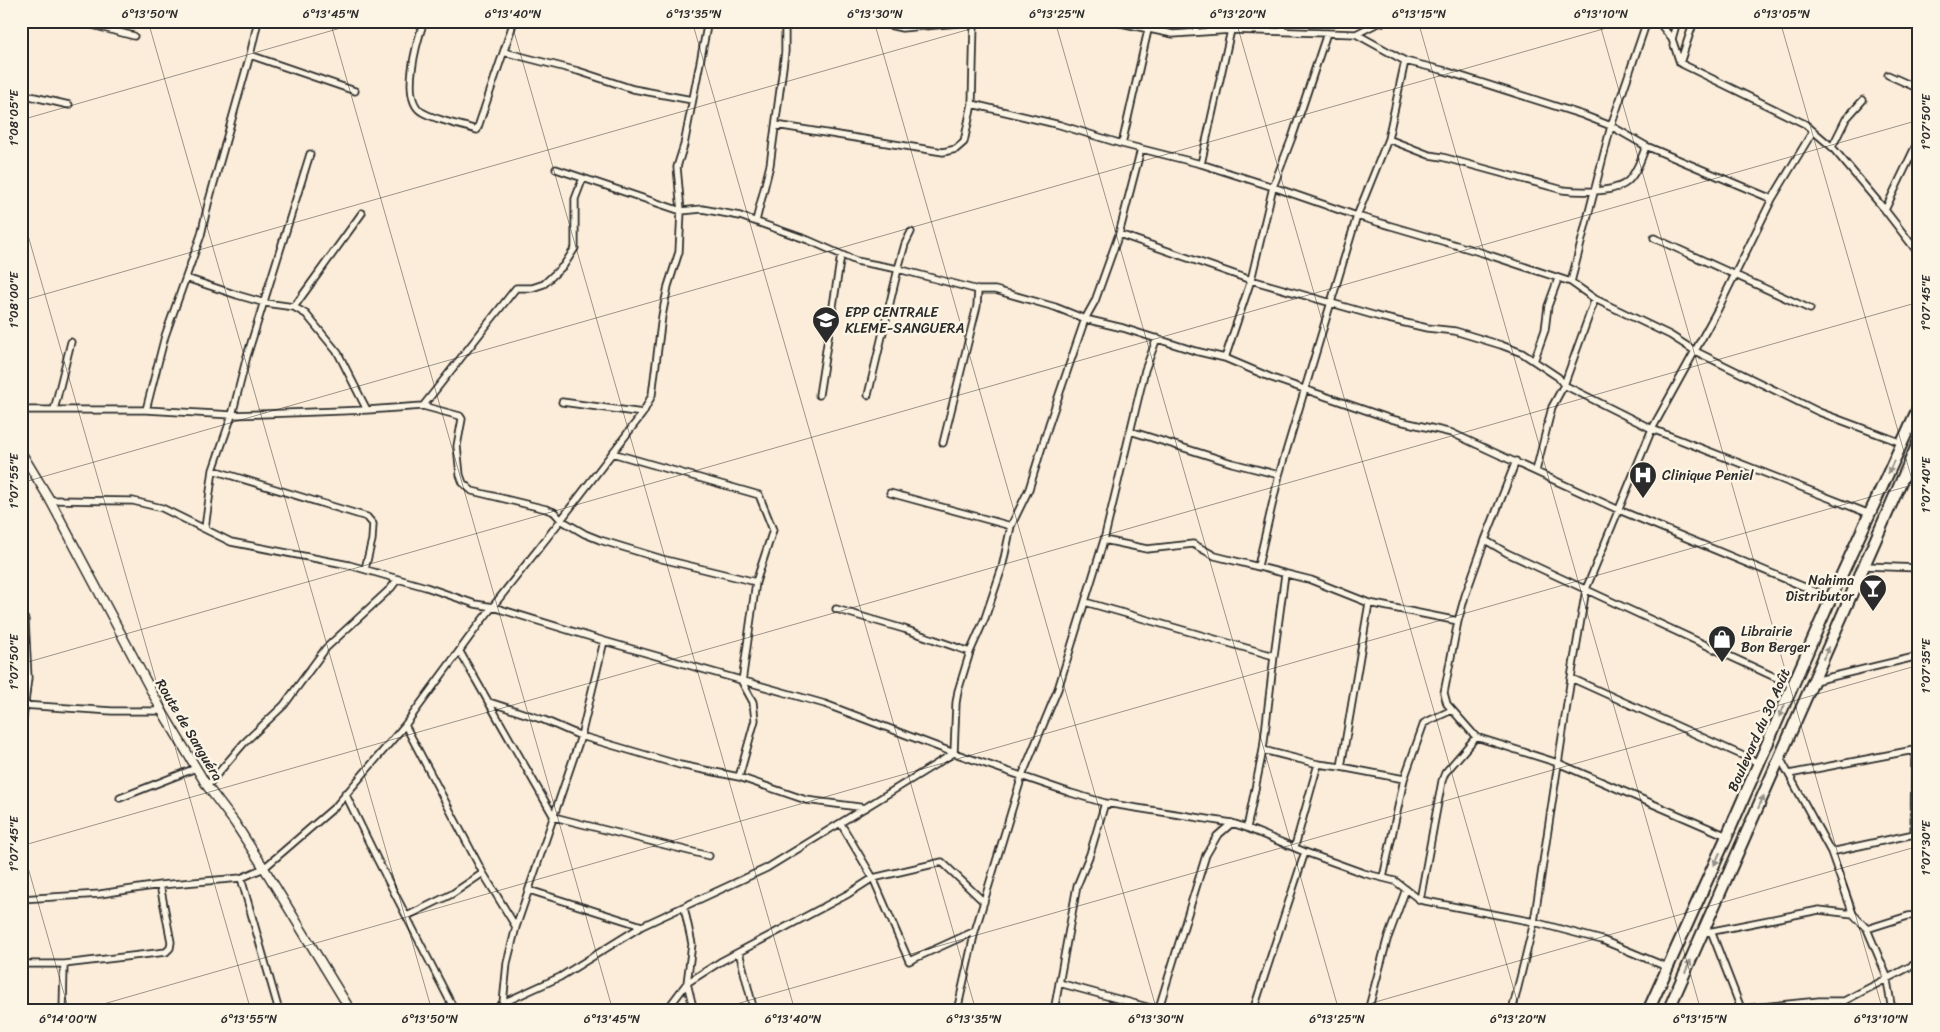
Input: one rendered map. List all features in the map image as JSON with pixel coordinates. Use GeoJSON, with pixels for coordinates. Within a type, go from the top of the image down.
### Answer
{"type":"FeatureCollection","features":[{"type":"Feature","properties":{"kind":"highway","name":"Boulevard du 30 Août"},"geometry":{"type":"LineString","coordinates":[[1648,1011],[1794,686],[1831,598],[1919,406]]}},
{"type":"Feature","properties":{"kind":"highway"},"geometry":{"type":"LineString","coordinates":[[1668,1011],[1707,932],[1813,681],[1919,440]]}},
{"type":"Feature","properties":{"kind":"street"},"geometry":{"type":"LineString","coordinates":[[77,21],[134,36]]}},
{"type":"Feature","properties":{"kind":"street"},"geometry":{"type":"LineString","coordinates":[[146,410],[165,336],[201,235],[258,21]]}},
{"type":"Feature","properties":{"kind":"street"},"geometry":{"type":"LineString","coordinates":[[422,22],[410,82],[415,106],[423,113],[477,130],[514,21]]}},
{"type":"Feature","properties":{"kind":"street"},"geometry":{"type":"LineString","coordinates":[[21,899],[100,894],[160,885],[241,878],[264,868],[336,806],[405,724],[492,607],[643,413],[652,395],[662,316],[678,252],[681,210],[677,167],[684,145],[708,21]]}},
{"type":"Feature","properties":{"kind":"street"},"geometry":{"type":"LineString","coordinates":[[756,221],[770,165],[776,126],[785,52],[784,21]]}},
{"type":"Feature","properties":{"kind":"street"},"geometry":{"type":"LineString","coordinates":[[871,21],[902,28],[981,21]]}},
{"type":"Feature","properties":{"kind":"street"},"geometry":{"type":"LineString","coordinates":[[1111,21],[1173,34],[1231,30],[1284,30],[1356,34],[1405,61],[1442,70],[1564,108],[1611,126],[1646,146],[1772,199]]}},
{"type":"Feature","properties":{"kind":"street"},"geometry":{"type":"LineString","coordinates":[[1194,21],[1196,32]]}},
{"type":"Feature","properties":{"kind":"street"},"geometry":{"type":"LineString","coordinates":[[1281,21],[1284,30]]}},
{"type":"Feature","properties":{"kind":"street"},"geometry":{"type":"LineString","coordinates":[[1356,34],[1376,23],[1388,21]]}},
{"type":"Feature","properties":{"kind":"street"},"geometry":{"type":"LineString","coordinates":[[1571,282],[1611,126],[1647,21]]}},
{"type":"Feature","properties":{"kind":"street"},"geometry":{"type":"LineString","coordinates":[[1658,21],[1672,39],[1680,63],[1805,124],[1832,147],[1919,254]]}},
{"type":"Feature","properties":{"kind":"street"},"geometry":{"type":"LineString","coordinates":[[1672,39],[1676,21]]}},
{"type":"Feature","properties":{"kind":"street"},"geometry":{"type":"LineString","coordinates":[[1680,63],[1694,21]]}},
{"type":"Feature","properties":{"kind":"street"},"geometry":{"type":"LineString","coordinates":[[776,126],[943,152],[956,149],[964,142],[972,104],[974,23]]}},
{"type":"Feature","properties":{"kind":"street"},"geometry":{"type":"LineString","coordinates":[[1122,144],[1148,30]]}},
{"type":"Feature","properties":{"kind":"street"},"geometry":{"type":"LineString","coordinates":[[1201,164],[1231,30]]}},
{"type":"Feature","properties":{"kind":"street"},"geometry":{"type":"LineString","coordinates":[[1225,358],[1251,280],[1273,187],[1293,135],[1327,33]]}},
{"type":"Feature","properties":{"kind":"street"},"geometry":{"type":"LineString","coordinates":[[504,52],[578,71],[633,89],[692,100]]}},
{"type":"Feature","properties":{"kind":"street"},"geometry":{"type":"LineString","coordinates":[[250,56],[355,91]]}},
{"type":"Feature","properties":{"kind":"street"},"geometry":{"type":"LineString","coordinates":[[1258,566],[1279,475],[1306,389],[1330,302],[1357,216],[1388,139],[1405,61]]}},
{"type":"Feature","properties":{"kind":"street"},"geometry":{"type":"LineString","coordinates":[[1888,75],[1919,89]]}},
{"type":"Feature","properties":{"kind":"street"},"geometry":{"type":"LineString","coordinates":[[21,94],[68,105]]}},
{"type":"Feature","properties":{"kind":"street"},"geometry":{"type":"LineString","coordinates":[[1832,147],[1846,119],[1863,100]]}},
{"type":"Feature","properties":{"kind":"street"},"geometry":{"type":"LineString","coordinates":[[972,104],[1060,125],[1122,144],[1201,164],[1357,216],[1483,253],[1571,282],[1595,298],[1670,335],[1695,351],[1819,412],[1902,443]]}},
{"type":"Feature","properties":{"kind":"street"},"geometry":{"type":"LineString","coordinates":[[1512,1011],[1534,922],[1586,589],[1652,429],[1695,351],[1772,199],[1813,131]]}},
{"type":"Feature","properties":{"kind":"street"},"geometry":{"type":"LineString","coordinates":[[1388,139],[1428,155],[1442,157],[1563,190],[1595,191],[1616,187],[1629,180],[1646,146]]}},
{"type":"Feature","properties":{"kind":"street"},"geometry":{"type":"LineString","coordinates":[[1885,210],[1919,139]]}},
{"type":"Feature","properties":{"kind":"street"},"geometry":{"type":"LineString","coordinates":[[954,753],[956,703],[970,652],[986,618],[1002,568],[1011,526],[1029,489],[1085,319],[1095,302],[1120,234],[1141,149]]}},
{"type":"Feature","properties":{"kind":"street"},"geometry":{"type":"LineString","coordinates":[[204,528],[213,470],[232,415],[248,356],[310,154]]}},
{"type":"Feature","properties":{"kind":"street"},"geometry":{"type":"LineString","coordinates":[[556,169],[681,210],[702,209],[740,216],[808,240],[856,261],[898,269],[978,290],[995,290],[1055,307],[1085,319],[1123,328],[1195,351],[1225,358],[1272,378],[1391,419],[1452,433],[1619,510],[1831,598]]}},
{"type":"Feature","properties":{"kind":"street"},"geometry":{"type":"LineString","coordinates":[[424,406],[516,288],[532,288],[544,284],[564,265],[575,248],[574,199],[582,178]]}},
{"type":"Feature","properties":{"kind":"street"},"geometry":{"type":"LineString","coordinates":[[294,307],[362,213]]}},
{"type":"Feature","properties":{"kind":"street"},"geometry":{"type":"LineString","coordinates":[[868,395],[898,269],[910,232]]}},
{"type":"Feature","properties":{"kind":"street"},"geometry":{"type":"LineString","coordinates":[[1120,234],[1251,280],[1427,328],[1462,333],[1501,345],[1522,353],[1558,377],[1564,385],[1652,429],[1870,514]]}},
{"type":"Feature","properties":{"kind":"street"},"geometry":{"type":"LineString","coordinates":[[1654,238],[1810,309]]}},
{"type":"Feature","properties":{"kind":"street"},"geometry":{"type":"LineString","coordinates":[[819,395],[841,255]]}},
{"type":"Feature","properties":{"kind":"street"},"geometry":{"type":"LineString","coordinates":[[186,278],[265,302],[294,307],[306,314],[338,353],[367,410]]}},
{"type":"Feature","properties":{"kind":"street"},"geometry":{"type":"LineString","coordinates":[[1534,361],[1545,330],[1548,306],[1558,279]]}},
{"type":"Feature","properties":{"kind":"street"},"geometry":{"type":"LineString","coordinates":[[944,443],[977,306],[978,290]]}},
{"type":"Feature","properties":{"kind":"street"},"geometry":{"type":"LineString","coordinates":[[1536,471],[1552,407],[1564,385],[1595,298]]}},
{"type":"Feature","properties":{"kind":"street"},"geometry":{"type":"LineString","coordinates":[[956,1011],[975,931],[1022,776],[1058,688],[1104,540],[1145,370],[1157,338]]}},
{"type":"Feature","properties":{"kind":"street"},"geometry":{"type":"LineString","coordinates":[[54,410],[71,342]]}},
{"type":"Feature","properties":{"kind":"street"},"geometry":{"type":"LineString","coordinates":[[562,402],[643,413]]}},
{"type":"Feature","properties":{"kind":"street"},"geometry":{"type":"LineString","coordinates":[[21,410],[146,410],[232,415],[424,406],[462,418],[457,446],[460,474],[463,483],[472,491],[554,512],[561,520],[585,534],[600,540],[662,559],[756,582]]}},
{"type":"Feature","properties":{"kind":"street"},"geometry":{"type":"LineString","coordinates":[[1130,431],[1232,463],[1279,475]]}},
{"type":"Feature","properties":{"kind":"street","name":"Route de Sanguéra"},"geometry":{"type":"LineString","coordinates":[[21,452],[25,466],[50,500],[162,711],[207,786],[235,823],[264,868],[350,1009]]}},
{"type":"Feature","properties":{"kind":"street"},"geometry":{"type":"LineString","coordinates":[[612,453],[759,495],[773,530],[756,582],[742,682],[753,702],[755,720],[739,777]]}},
{"type":"Feature","properties":{"kind":"street"},"geometry":{"type":"LineString","coordinates":[[1516,461],[1464,596],[1444,693],[1447,704],[1476,737],[1558,763],[1727,836]]}},
{"type":"Feature","properties":{"kind":"street"},"geometry":{"type":"LineString","coordinates":[[213,470],[367,517],[373,524],[372,540],[365,569]]}},
{"type":"Feature","properties":{"kind":"street"},"geometry":{"type":"LineString","coordinates":[[890,494],[1011,526]]}},
{"type":"Feature","properties":{"kind":"street"},"geometry":{"type":"LineString","coordinates":[[50,500],[133,501],[162,508],[232,542],[365,569],[475,604],[492,607],[742,682],[825,704],[954,753],[1105,802],[1232,823],[1295,846],[1305,852],[1399,883],[1420,900],[1534,922],[1602,940],[1667,968]]}},
{"type":"Feature","properties":{"kind":"street"},"geometry":{"type":"LineString","coordinates":[[1104,540],[1147,549],[1192,544],[1216,556],[1311,580],[1369,603],[1458,621]]}},
{"type":"Feature","properties":{"kind":"street"},"geometry":{"type":"LineString","coordinates":[[1485,540],[1508,553],[1794,686]]}},
{"type":"Feature","properties":{"kind":"street"},"geometry":{"type":"LineString","coordinates":[[1865,566],[1919,568]]}},
{"type":"Feature","properties":{"kind":"street"},"geometry":{"type":"LineString","coordinates":[[1247,828],[1263,750],[1285,574]]}},
{"type":"Feature","properties":{"kind":"street"},"geometry":{"type":"LineString","coordinates":[[207,786],[244,743],[284,705],[326,648],[391,588],[397,580]]}},
{"type":"Feature","properties":{"kind":"street"},"geometry":{"type":"LineString","coordinates":[[1084,602],[1274,656]]}},
{"type":"Feature","properties":{"kind":"street"},"geometry":{"type":"LineString","coordinates":[[1341,767],[1369,603]]}},
{"type":"Feature","properties":{"kind":"street"},"geometry":{"type":"LineString","coordinates":[[836,609],[904,629],[970,652]]}},
{"type":"Feature","properties":{"kind":"street"},"geometry":{"type":"LineString","coordinates":[[21,616],[25,619],[28,678],[22,705],[21,774]]}},
{"type":"Feature","properties":{"kind":"street"},"geometry":{"type":"LineString","coordinates":[[503,1003],[507,963],[516,927],[581,736],[604,641]]}},
{"type":"Feature","properties":{"kind":"street"},"geometry":{"type":"LineString","coordinates":[[460,652],[554,817],[709,856]]}},
{"type":"Feature","properties":{"kind":"street"},"geometry":{"type":"LineString","coordinates":[[1813,681],[1919,656]]}},
{"type":"Feature","properties":{"kind":"street"},"geometry":{"type":"LineString","coordinates":[[1571,678],[1759,763]]}},
{"type":"Feature","properties":{"kind":"street"},"geometry":{"type":"LineString","coordinates":[[489,702],[544,720],[581,736],[680,765],[739,777],[806,800],[866,808]]}},
{"type":"Feature","properties":{"kind":"street"},"geometry":{"type":"LineString","coordinates":[[22,705],[112,711],[162,711]]}},
{"type":"Feature","properties":{"kind":"street"},"geometry":{"type":"LineString","coordinates":[[1383,878],[1404,779],[1424,722],[1452,710]]}},
{"type":"Feature","properties":{"kind":"street"},"geometry":{"type":"LineString","coordinates":[[405,724],[483,873],[516,927]]}},
{"type":"Feature","properties":{"kind":"street"},"geometry":{"type":"LineString","coordinates":[[1420,900],[1442,781],[1448,769],[1476,737]]}},
{"type":"Feature","properties":{"kind":"street"},"geometry":{"type":"LineString","coordinates":[[1789,774],[1917,749],[1916,833],[1830,852]]}},
{"type":"Feature","properties":{"kind":"street"},"geometry":{"type":"LineString","coordinates":[[1263,750],[1318,764],[1404,779]]}},
{"type":"Feature","properties":{"kind":"street"},"geometry":{"type":"LineString","coordinates":[[493,1011],[503,1003],[560,977],[642,926],[767,868],[954,753]]}},
{"type":"Feature","properties":{"kind":"street"},"geometry":{"type":"LineString","coordinates":[[1780,758],[1830,852],[1853,914],[1866,930],[1887,979],[1892,1011]]}},
{"type":"Feature","properties":{"kind":"street"},"geometry":{"type":"LineString","coordinates":[[1295,846],[1318,764]]}},
{"type":"Feature","properties":{"kind":"street"},"geometry":{"type":"LineString","coordinates":[[120,798],[196,768]]}},
{"type":"Feature","properties":{"kind":"street"},"geometry":{"type":"LineString","coordinates":[[345,793],[455,1011]]}},
{"type":"Feature","properties":{"kind":"street"},"geometry":{"type":"LineString","coordinates":[[1054,1011],[1077,886],[1090,854],[1105,802]]}},
{"type":"Feature","properties":{"kind":"street"},"geometry":{"type":"LineString","coordinates":[[1059,983],[1158,1011],[1206,855],[1217,836],[1232,823]]}},
{"type":"Feature","properties":{"kind":"street"},"geometry":{"type":"LineString","coordinates":[[841,824],[873,878],[909,961],[975,931]]}},
{"type":"Feature","properties":{"kind":"street"},"geometry":{"type":"LineString","coordinates":[[1253,1011],[1305,852]]}},
{"type":"Feature","properties":{"kind":"street"},"geometry":{"type":"LineString","coordinates":[[666,1011],[687,984],[720,962],[873,878],[942,862],[984,902]]}},
{"type":"Feature","properties":{"kind":"street"},"geometry":{"type":"LineString","coordinates":[[407,916],[452,894],[483,873]]}},
{"type":"Feature","properties":{"kind":"street"},"geometry":{"type":"LineString","coordinates":[[241,878],[280,1011]]}},
{"type":"Feature","properties":{"kind":"street"},"geometry":{"type":"LineString","coordinates":[[21,964],[64,964],[166,952],[170,948],[171,942],[160,885]]}},
{"type":"Feature","properties":{"kind":"street"},"geometry":{"type":"LineString","coordinates":[[1368,1011],[1387,940],[1406,889]]}},
{"type":"Feature","properties":{"kind":"street"},"geometry":{"type":"LineString","coordinates":[[529,890],[642,926]]}},
{"type":"Feature","properties":{"kind":"street"},"geometry":{"type":"LineString","coordinates":[[684,907],[692,944],[687,984],[694,1011]]}},
{"type":"Feature","properties":{"kind":"street"},"geometry":{"type":"LineString","coordinates":[[1853,914],[1819,910],[1707,932],[1742,1010],[1819,1001],[1844,1001],[1919,962]]}},
{"type":"Feature","properties":{"kind":"street"},"geometry":{"type":"LineString","coordinates":[[1866,930],[1919,914]]}},
{"type":"Feature","properties":{"kind":"street"},"geometry":{"type":"LineString","coordinates":[[739,952],[754,1011]]}},
{"type":"Feature","properties":{"kind":"street"},"geometry":{"type":"LineString","coordinates":[[63,1011],[64,964]]}},
{"type":"Feature","properties":{"kind":"street"},"geometry":{"type":"LineString","coordinates":[[1819,1001],[1820,1011]]}},
{"type":"Feature","properties":{"kind":"street"},"geometry":{"type":"LineString","coordinates":[[332,1011],[350,1009]]}},
{"type":"Feature","properties":{"kind":"place","name":"EPP CENTRALE KLEME-SANGUERA"},"geometry":{"type":"Point","coordinates":[826,344]}},
{"type":"Feature","properties":{"kind":"place","name":"Clinique Peniel"},"geometry":{"type":"Point","coordinates":[1643,499]}},
{"type":"Feature","properties":{"kind":"place","name":"Nahima Distributor"},"geometry":{"type":"Point","coordinates":[1873,612]}},
{"type":"Feature","properties":{"kind":"place","name":"Librairie Bon Berger"},"geometry":{"type":"Point","coordinates":[1722,663]}}]}
